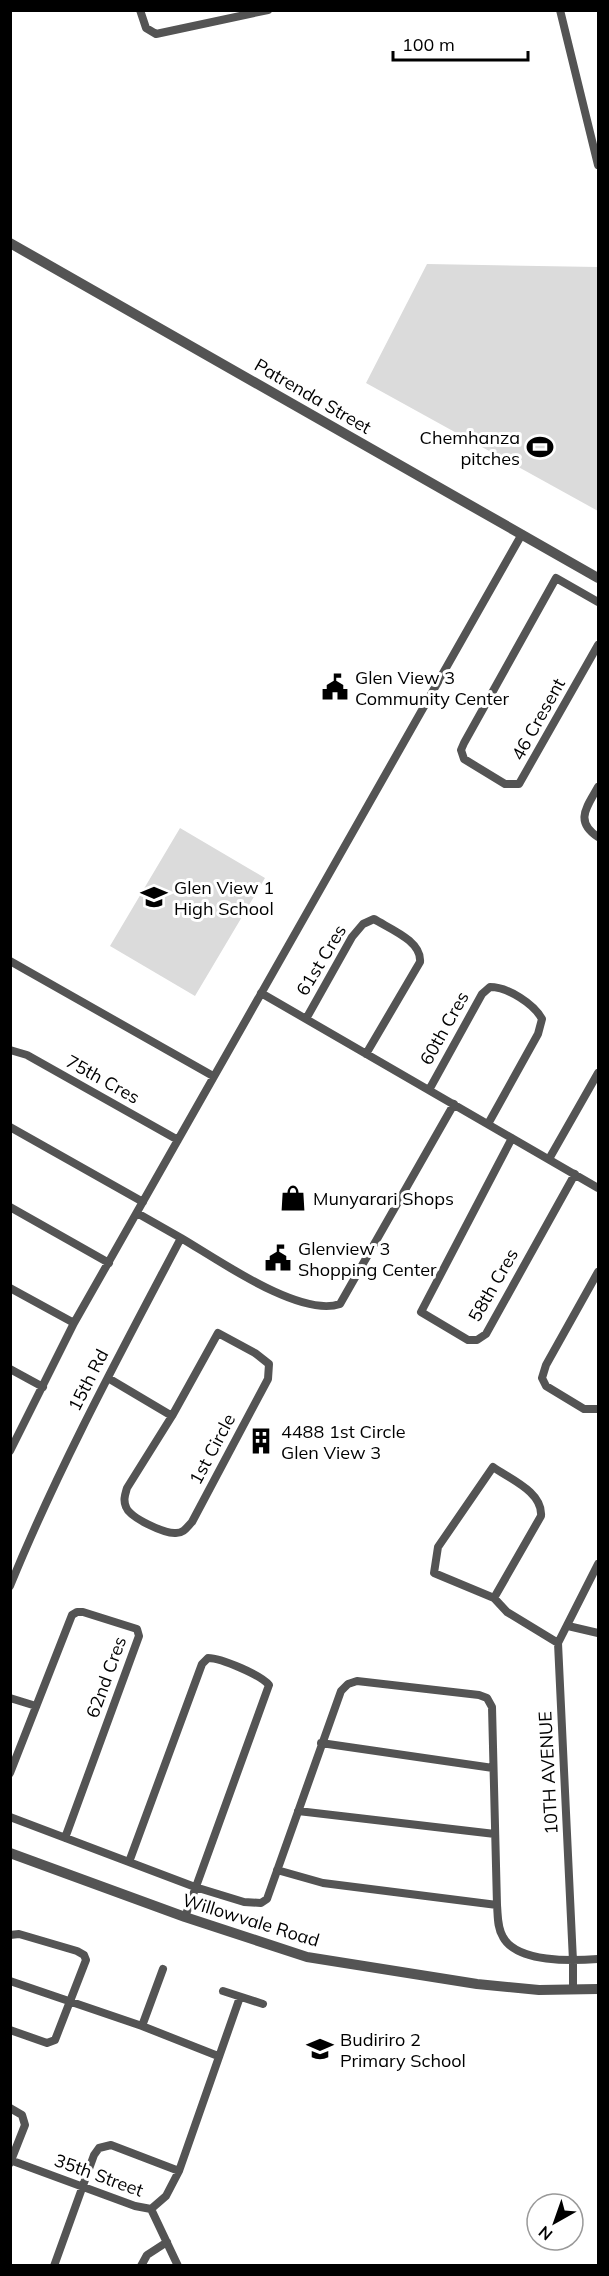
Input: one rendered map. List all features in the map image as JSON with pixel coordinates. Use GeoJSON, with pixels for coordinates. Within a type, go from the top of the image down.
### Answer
{"type":"FeatureCollection","features":[{"type":"Feature","properties":{"kind":"street"},"geometry":{"type":"LineString","coordinates":[[140,10],[146,28],[156,34],[268,10]]}},
{"type":"Feature","properties":{"kind":"street"},"geometry":{"type":"LineString","coordinates":[[213,10],[215,22]]}},
{"type":"Feature","properties":{"kind":"street"},"geometry":{"type":"LineString","coordinates":[[560,10],[598,165]]}},
{"type":"Feature","properties":{"kind":"street","name":"Patrenda Street"},"geometry":{"type":"LineString","coordinates":[[10,243],[598,578]]}},
{"type":"Feature","properties":{"kind":"street"},"geometry":{"type":"LineString","coordinates":[[11,1449],[74,1323],[522,534]]}},
{"type":"Feature","properties":{"kind":"street","name":"46 Cresent"},"geometry":{"type":"LineString","coordinates":[[598,602],[556,578],[464,743],[461,750],[464,759],[505,784],[519,784],[598,645]]}},
{"type":"Feature","properties":{"kind":"street"},"geometry":{"type":"LineString","coordinates":[[598,787],[584,816],[586,826],[598,837]]}},
{"type":"Feature","properties":{"kind":"street","name":"61st Cres"},"geometry":{"type":"LineString","coordinates":[[306,1018],[352,936],[363,924],[374,919],[416,946],[421,955],[420,962],[366,1054]]}},
{"type":"Feature","properties":{"kind":"street"},"geometry":{"type":"LineString","coordinates":[[10,961],[213,1076]]}},
{"type":"Feature","properties":{"kind":"street","name":"60th Cres"},"geometry":{"type":"LineString","coordinates":[[429,1090],[482,994],[490,987],[499,987],[537,1008],[542,1020],[538,1034],[488,1124]]}},
{"type":"Feature","properties":{"kind":"street"},"geometry":{"type":"LineString","coordinates":[[261,993],[598,1188]]}},
{"type":"Feature","properties":{"kind":"street","name":"75th Cres"},"geometry":{"type":"LineString","coordinates":[[10,1050],[27,1055],[178,1140]]}},
{"type":"Feature","properties":{"kind":"street"},"geometry":{"type":"LineString","coordinates":[[549,1159],[598,1073]]}},
{"type":"Feature","properties":{"kind":"street"},"geometry":{"type":"LineString","coordinates":[[137,1213],[287,1299],[329,1308],[340,1305],[454,1104]]}},
{"type":"Feature","properties":{"kind":"street"},"geometry":{"type":"LineString","coordinates":[[10,1126],[143,1202]]}},
{"type":"Feature","properties":{"kind":"street","name":"58th Cres"},"geometry":{"type":"LineString","coordinates":[[512,1138],[421,1312],[468,1340],[477,1340],[486,1334],[575,1174]]}},
{"type":"Feature","properties":{"kind":"street"},"geometry":{"type":"LineString","coordinates":[[10,1207],[109,1263]]}},
{"type":"Feature","properties":{"kind":"street","name":"15th Rd"},"geometry":{"type":"LineString","coordinates":[[10,1586],[29,1539],[108,1378],[181,1238]]}},
{"type":"Feature","properties":{"kind":"street"},"geometry":{"type":"LineString","coordinates":[[598,1272],[546,1365],[542,1378],[546,1386],[584,1408],[598,1409]]}},
{"type":"Feature","properties":{"kind":"street"},"geometry":{"type":"LineString","coordinates":[[10,1288],[74,1323]]}},
{"type":"Feature","properties":{"kind":"street","name":"1st Circle"},"geometry":{"type":"LineString","coordinates":[[218,1333],[255,1353],[269,1364],[268,1379],[192,1522],[185,1530],[177,1533],[161,1531],[130,1514],[125,1506],[124,1498],[127,1488],[172,1416],[218,1333]]}},
{"type":"Feature","properties":{"kind":"street"},"geometry":{"type":"LineString","coordinates":[[10,1369],[42,1387]]}},
{"type":"Feature","properties":{"kind":"street"},"geometry":{"type":"LineString","coordinates":[[108,1378],[172,1416]]}},
{"type":"Feature","properties":{"kind":"street"},"geometry":{"type":"LineString","coordinates":[[494,1598],[541,1516],[542,1507],[535,1496],[493,1467],[438,1547],[434,1573],[494,1598],[507,1612],[558,1643],[598,1564]]}},
{"type":"Feature","properties":{"kind":"street","name":"62nd Cres"},"geometry":{"type":"LineString","coordinates":[[10,1773],[74,1613],[83,1612],[135,1627],[139,1631],[139,1636],[65,1838]]}},
{"type":"Feature","properties":{"kind":"street"},"geometry":{"type":"LineString","coordinates":[[568,1626],[598,1633]]}},
{"type":"Feature","properties":{"kind":"street","name":"10TH AVENUE"},"geometry":{"type":"LineString","coordinates":[[558,1643],[573,1990]]}},
{"type":"Feature","properties":{"kind":"street"},"geometry":{"type":"LineString","coordinates":[[129,1862],[200,1669],[208,1658],[216,1659],[263,1679],[269,1685],[185,1917]]}},
{"type":"Feature","properties":{"kind":"street"},"geometry":{"type":"LineString","coordinates":[[10,1817],[195,1887],[244,1902],[261,1903],[267,1899],[321,1743],[341,1691],[348,1684],[357,1681],[479,1695],[488,1698],[492,1707],[497,1905],[501,1935],[513,1948],[530,1955],[573,1961],[598,1959]]}},
{"type":"Feature","properties":{"kind":"street"},"geometry":{"type":"LineString","coordinates":[[10,1698],[36,1706]]}},
{"type":"Feature","properties":{"kind":"street"},"geometry":{"type":"LineString","coordinates":[[321,1743],[493,1768]]}},
{"type":"Feature","properties":{"kind":"street"},"geometry":{"type":"LineString","coordinates":[[298,1811],[495,1834]]}},
{"type":"Feature","properties":{"kind":"street","name":"Willowvale Road"},"geometry":{"type":"LineString","coordinates":[[10,1852],[185,1917],[307,1957],[477,1984],[573,1990],[598,1989]]}},
{"type":"Feature","properties":{"kind":"street"},"geometry":{"type":"LineString","coordinates":[[277,1870],[323,1882],[497,1905]]}},
{"type":"Feature","properties":{"kind":"street"},"geometry":{"type":"LineString","coordinates":[[10,1935],[19,1934],[84,1955],[86,1960],[67,2000],[55,2040],[51,2043],[10,2030]]}},
{"type":"Feature","properties":{"kind":"street"},"geometry":{"type":"LineString","coordinates":[[142,2026],[163,1970]]}},
{"type":"Feature","properties":{"kind":"street"},"geometry":{"type":"LineString","coordinates":[[10,1981],[142,2026],[218,2056]]}},
{"type":"Feature","properties":{"kind":"street"},"geometry":{"type":"LineString","coordinates":[[223,1991],[263,2004]]}},
{"type":"Feature","properties":{"kind":"street"},"geometry":{"type":"LineString","coordinates":[[151,2209],[166,2196],[178,2171],[240,1996]]}},
{"type":"Feature","properties":{"kind":"street"},"geometry":{"type":"LineString","coordinates":[[10,2108],[22,2115],[25,2125],[11,2161]]}},
{"type":"Feature","properties":{"kind":"street"},"geometry":{"type":"LineString","coordinates":[[54,2265],[94,2155],[99,2148],[111,2145],[178,2171]]}},
{"type":"Feature","properties":{"kind":"street","name":"35th Street"},"geometry":{"type":"LineString","coordinates":[[11,2161],[135,2206],[151,2209],[178,2265]]}},
{"type":"Feature","properties":{"kind":"street"},"geometry":{"type":"LineString","coordinates":[[141,2265],[147,2255],[167,2242]]}},
{"type":"Feature","properties":{"kind":"shaded area","name":"Chemhanza pitches"},"geometry":{"type":"Polygon","coordinates":[[[427,264],[598,267],[598,511],[366,383],[427,264]]]}},
{"type":"Feature","properties":{"kind":"shaded area"},"geometry":{"type":"Polygon","coordinates":[[[180,828],[265,878],[195,996],[110,946],[180,828]]]}},
{"type":"Feature","properties":{"kind":"place","name":"Chemhanza pitches"},"geometry":{"type":"Point","coordinates":[540,447]}},
{"type":"Feature","properties":{"kind":"place","name":"Glen View 3 Community Center"},"geometry":{"type":"Point","coordinates":[335,687]}},
{"type":"Feature","properties":{"kind":"place","name":"Glen View 1 High School"},"geometry":{"type":"Point","coordinates":[154,897]}},
{"type":"Feature","properties":{"kind":"place","name":"Munyarari Shops"},"geometry":{"type":"Point","coordinates":[293,1198]}},
{"type":"Feature","properties":{"kind":"place","name":"Glenview 3 Shopping Center"},"geometry":{"type":"Point","coordinates":[278,1258]}},
{"type":"Feature","properties":{"kind":"place","name":"4488 1st Circle Glen View 3"},"geometry":{"type":"Point","coordinates":[261,1441]}},
{"type":"Feature","properties":{"kind":"place","name":"Budiriro 2 Primary School"},"geometry":{"type":"Point","coordinates":[320,2049]}}]}
